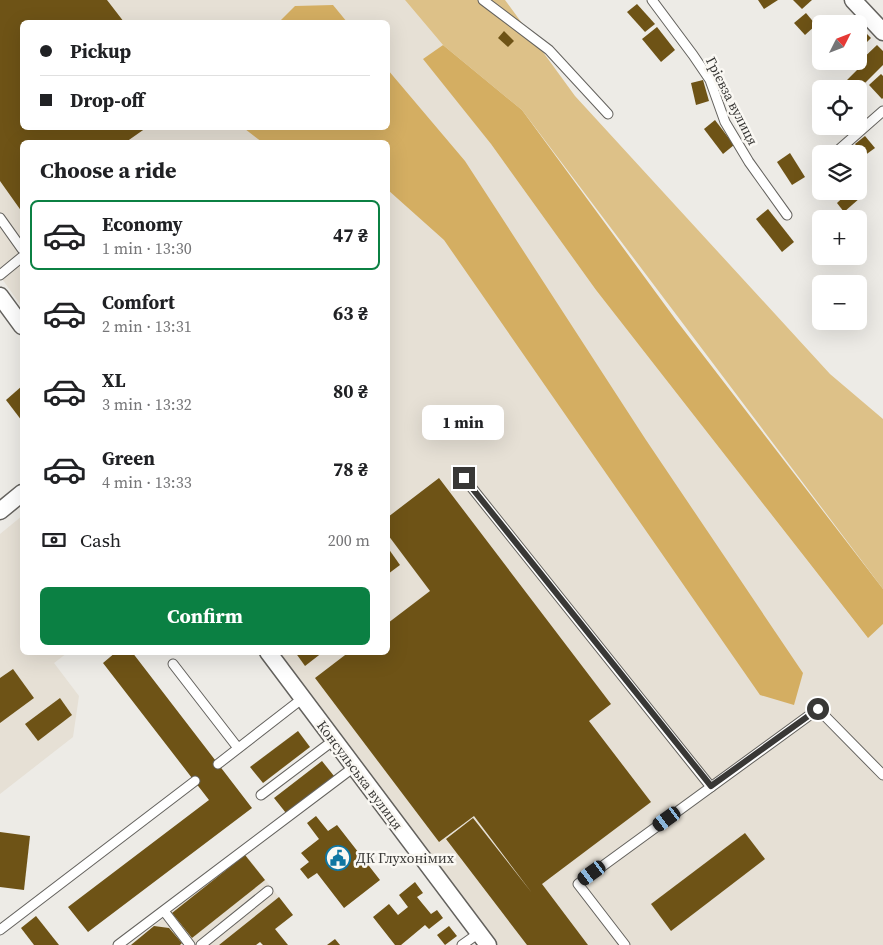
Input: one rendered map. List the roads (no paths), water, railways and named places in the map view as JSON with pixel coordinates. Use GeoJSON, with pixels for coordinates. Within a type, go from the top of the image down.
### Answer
{"type":"FeatureCollection","features":[{"type":"Feature","properties":{"kind":"street"},"geometry":{"type":"LineString","coordinates":[[853,0],[883,32]]}},
{"type":"Feature","properties":{"kind":"street"},"geometry":{"type":"LineString","coordinates":[[0,296],[20,323]]}},
{"type":"Feature","properties":{"kind":"street"},"geometry":{"type":"LineString","coordinates":[[0,511],[20,495]]}},
{"type":"Feature","properties":{"kind":"street","name":"Консульська вулиця"},"geometry":{"type":"LineString","coordinates":[[270,655],[483,939]]}},
{"type":"Feature","properties":{"kind":"lane"},"geometry":{"type":"LineString","coordinates":[[483,0],[549,50],[608,114]]}},
{"type":"Feature","properties":{"kind":"lane","name":"Грієвза вулиця"},"geometry":{"type":"LineString","coordinates":[[652,0],[710,80],[725,122],[748,162],[787,215]]}},
{"type":"Feature","properties":{"kind":"lane"},"geometry":{"type":"LineString","coordinates":[[844,145],[883,111]]}},
{"type":"Feature","properties":{"kind":"lane"},"geometry":{"type":"LineString","coordinates":[[0,218],[20,246]]}},
{"type":"Feature","properties":{"kind":"lane"},"geometry":{"type":"LineString","coordinates":[[0,276],[20,259]]}},
{"type":"Feature","properties":{"kind":"lane"},"geometry":{"type":"LineString","coordinates":[[464,478],[711,786]]}},
{"type":"Feature","properties":{"kind":"lane"},"geometry":{"type":"LineString","coordinates":[[173,664],[238,748]]}},
{"type":"Feature","properties":{"kind":"lane"},"geometry":{"type":"LineString","coordinates":[[218,764],[303,698]]}},
{"type":"Feature","properties":{"kind":"lane"},"geometry":{"type":"LineString","coordinates":[[625,945],[578,884],[818,709],[883,775]]}},
{"type":"Feature","properties":{"kind":"lane"},"geometry":{"type":"LineString","coordinates":[[261,796],[334,740]]}},
{"type":"Feature","properties":{"kind":"lane"},"geometry":{"type":"LineString","coordinates":[[118,945],[354,767]]}},
{"type":"Feature","properties":{"kind":"lane"},"geometry":{"type":"LineString","coordinates":[[0,930],[195,781]]}},
{"type":"Feature","properties":{"kind":"lane"},"geometry":{"type":"LineString","coordinates":[[201,945],[268,891]]}},
{"type":"Feature","properties":{"kind":"lane"},"geometry":{"type":"LineString","coordinates":[[164,911],[190,945]]}},
{"type":"Feature","properties":{"kind":"lane"},"geometry":{"type":"LineString","coordinates":[[462,945],[483,939]]}},
{"type":"Feature","properties":{"kind":"place","name":"ДК Глухонімих"},"geometry":{"type":"Point","coordinates":[338,858]}}]}
